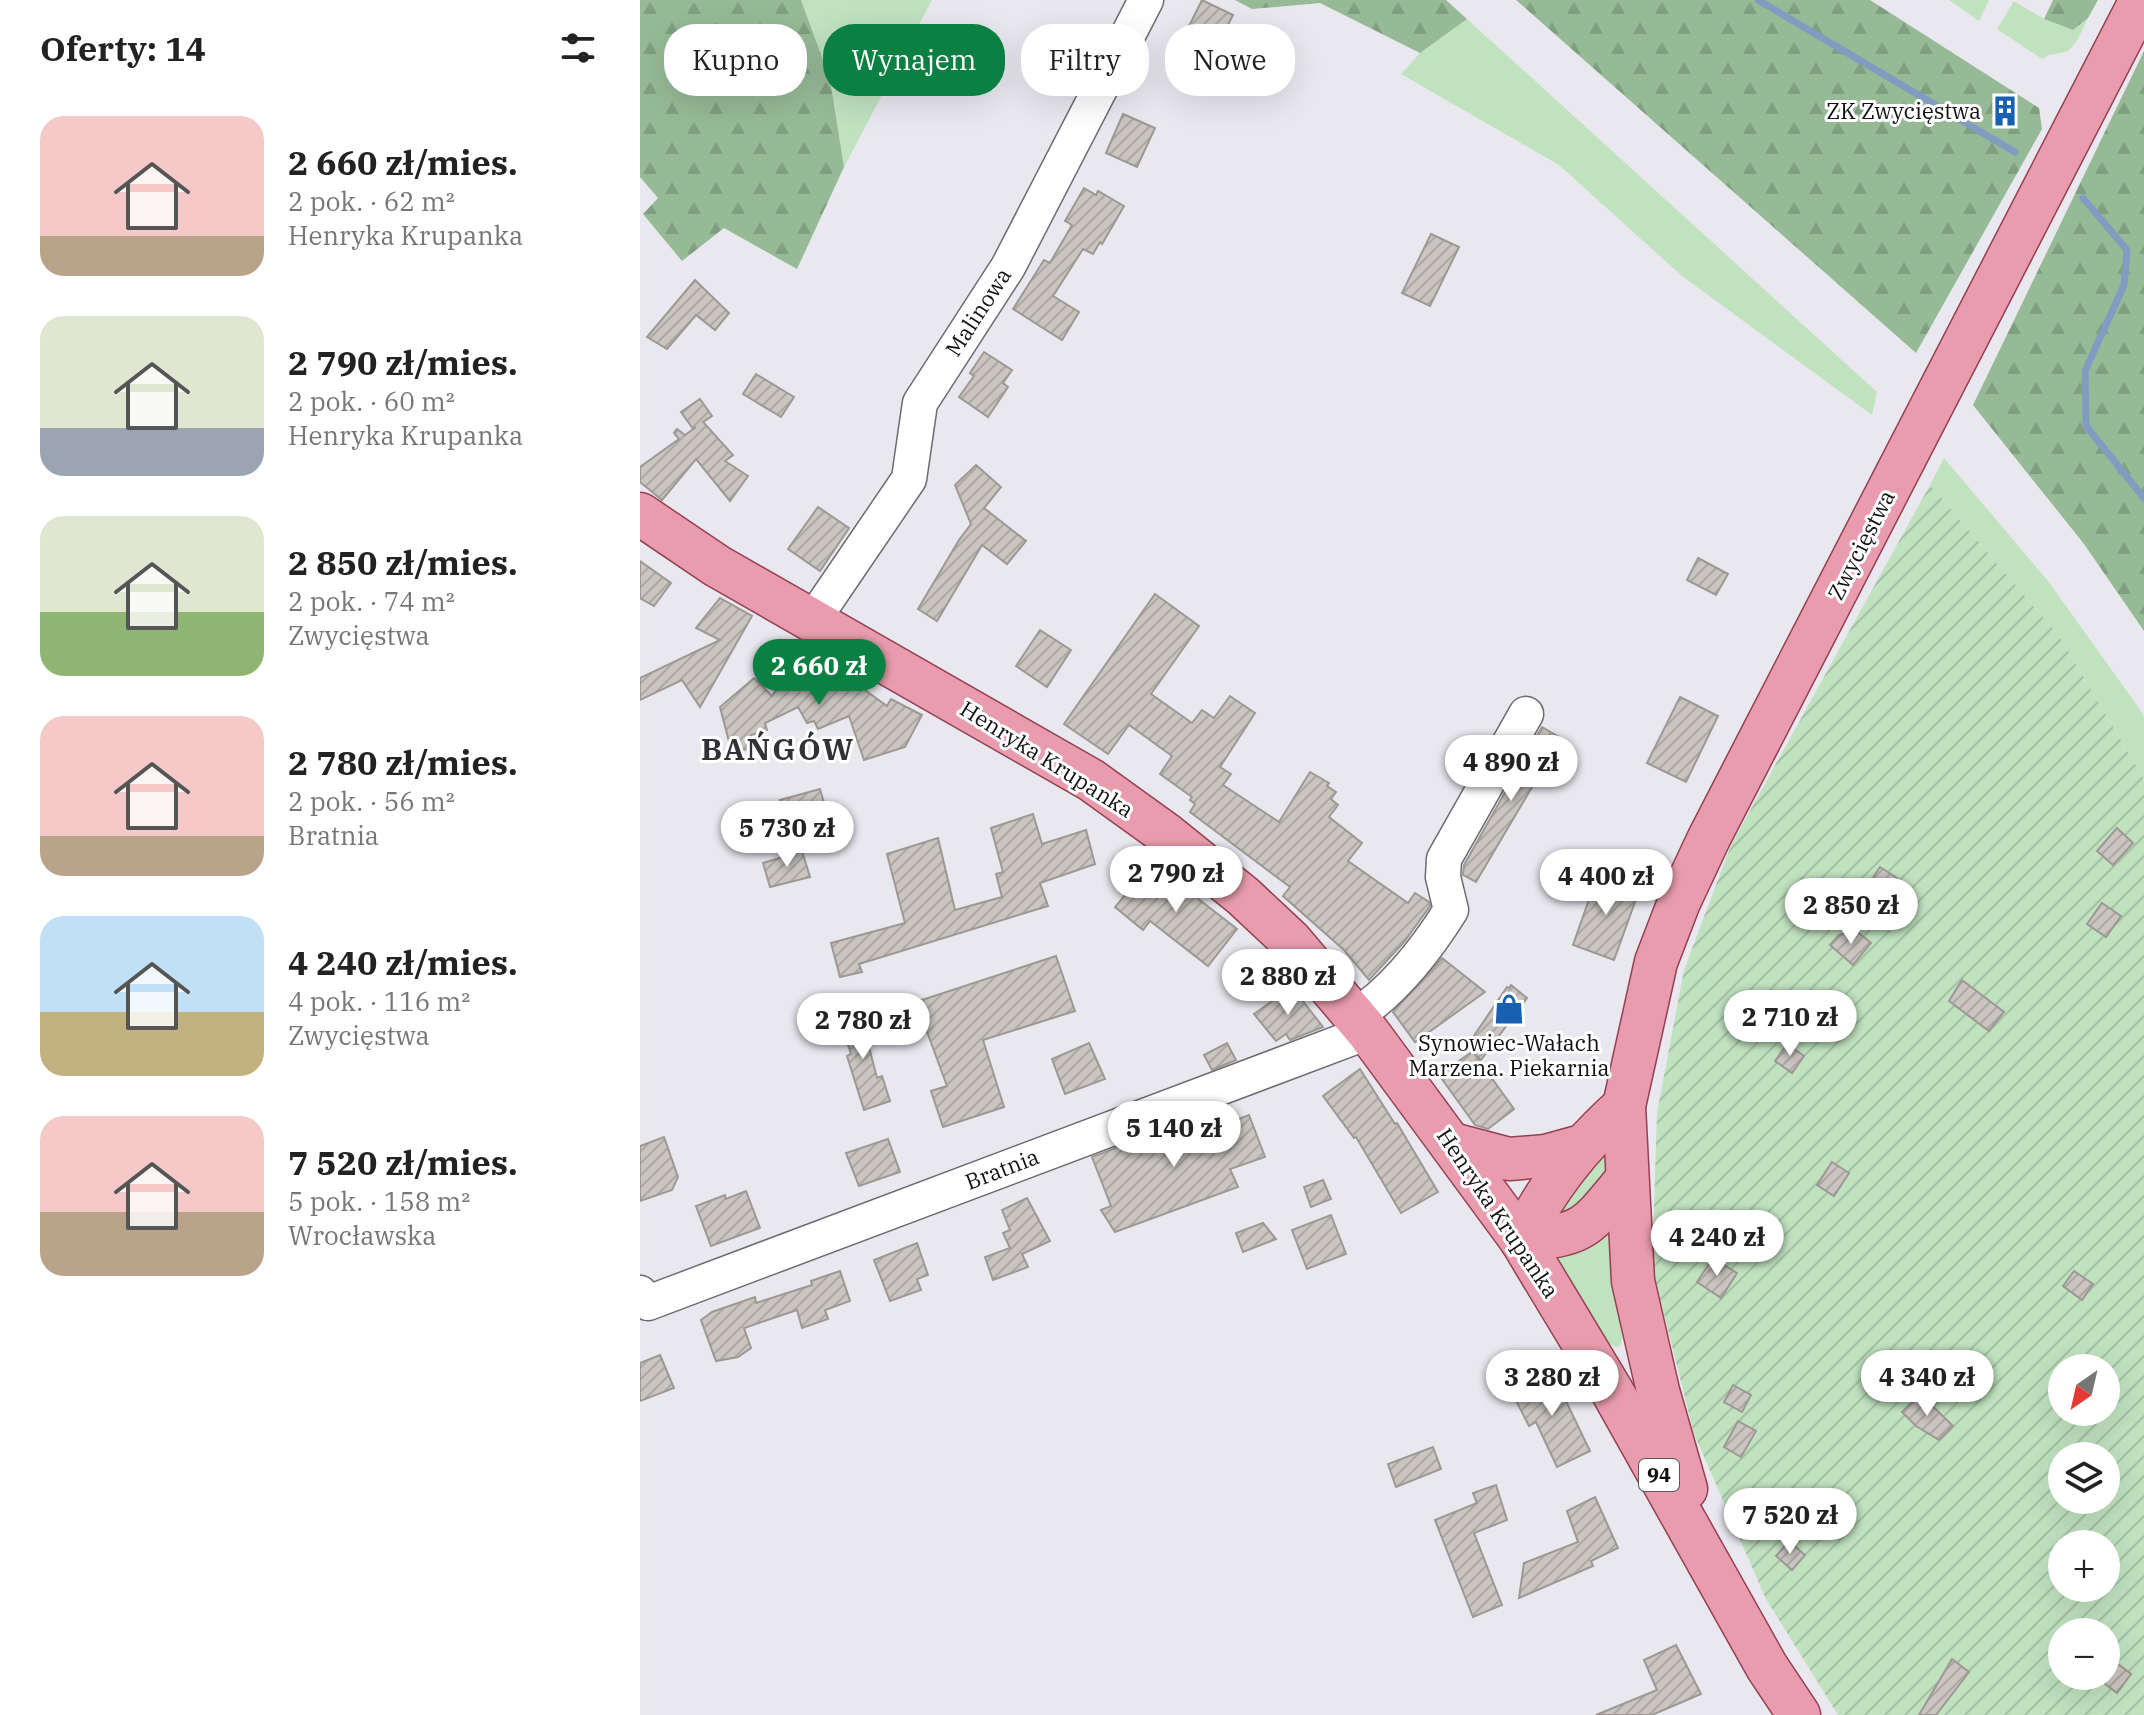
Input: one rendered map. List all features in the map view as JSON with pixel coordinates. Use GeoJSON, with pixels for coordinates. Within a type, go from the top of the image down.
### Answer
{"type":"FeatureCollection","features":[{"type":"Feature","properties":{"kind":"main road","name":"Zwycięstwa"},"geometry":{"type":"LineString","coordinates":[[1705,1560],[1658,1391],[1633,1281],[1624,1106],[1656,962],[1697,861],[2141,0]]}},
{"type":"Feature","properties":{"kind":"main road","name":"Henryka Krupanka"},"geometry":{"type":"LineString","coordinates":[[640,514],[717,566],[1091,780],[1166,834],[1243,896],[1291,941],[1361,1024],[1521,1240],[1612,1391],[1705,1560]]}},
{"type":"Feature","properties":{"kind":"main road"},"geometry":{"type":"LineString","coordinates":[[1521,1240],[1542,1199],[1582,1146],[1624,1106]]}},
{"type":"Feature","properties":{"kind":"main road"},"geometry":{"type":"LineString","coordinates":[[1452,1144],[1509,1159],[1546,1156],[1582,1146]]}},
{"type":"Feature","properties":{"kind":"main road"},"geometry":{"type":"LineString","coordinates":[[1521,1240],[1562,1236],[1583,1228],[1627,1179]]}},
{"type":"Feature","properties":{"kind":"main road","name":"94"},"geometry":{"type":"LineString","coordinates":[[1705,1560],[1767,1667],[1799,1715]]}},
{"type":"Feature","properties":{"kind":"street","name":"Malinowa"},"geometry":{"type":"LineString","coordinates":[[813,620],[909,479],[920,403],[1008,267],[1146,0]]}},
{"type":"Feature","properties":{"kind":"street"},"geometry":{"type":"LineString","coordinates":[[1361,1024],[1424,949],[1451,910],[1443,877],[1444,859],[1526,714]]}},
{"type":"Feature","properties":{"kind":"street","name":"Bratnia"},"geometry":{"type":"LineString","coordinates":[[640,1293],[648,1303],[1361,1024]]}},
{"type":"Feature","properties":{"kind":"green space"},"geometry":{"type":"Polygon","coordinates":[[[640,0],[801,0],[823,60],[823,96],[833,96],[844,167],[797,269],[724,228],[682,261],[643,214],[658,198],[640,177],[640,0]]]}},
{"type":"Feature","properties":{"kind":"green space"},"geometry":{"type":"Polygon","coordinates":[[[801,0],[932,0],[919,24],[823,24],[823,60],[801,0]]]}},
{"type":"Feature","properties":{"kind":"green space"},"geometry":{"type":"Polygon","coordinates":[[[1235,0],[1446,0],[1467,19],[1420,53],[1320,3],[1252,9],[1235,0]]]}},
{"type":"Feature","properties":{"kind":"green space"},"geometry":{"type":"Polygon","coordinates":[[[1516,0],[1870,0],[2039,108],[2042,129],[1916,353],[1516,0]]]}},
{"type":"Feature","properties":{"kind":"green space"},"geometry":{"type":"Polygon","coordinates":[[[1949,0],[1989,0],[1979,21],[1949,0]]]}},
{"type":"Feature","properties":{"kind":"green space"},"geometry":{"type":"Polygon","coordinates":[[[2053,0],[2098,0],[2088,18],[2073,30],[2044,19],[2053,0]]]}},
{"type":"Feature","properties":{"kind":"green space"},"geometry":{"type":"Polygon","coordinates":[[[2014,1],[2044,19],[2072,30],[2088,18],[2071,49],[2042,59],[1997,29],[2014,1]]]}},
{"type":"Feature","properties":{"kind":"green space"},"geometry":{"type":"Polygon","coordinates":[[[1467,19],[1877,392],[1872,415],[1682,276],[1559,165],[1401,74],[1420,53],[1467,19]]]}},
{"type":"Feature","properties":{"kind":"green space"},"geometry":{"type":"Polygon","coordinates":[[[2144,51],[2144,631],[2084,544],[1973,405],[2144,51]]]}},
{"type":"Feature","properties":{"kind":"green space"},"geometry":{"type":"Polygon","coordinates":[[[833,96],[881,96],[844,167],[833,96]]]}},
{"type":"Feature","properties":{"kind":"green space"},"geometry":{"type":"Polygon","coordinates":[[[1944,458],[2048,581],[2141,711],[2144,717],[2144,779],[2059,636],[1930,485],[1944,458]]]}},
{"type":"Feature","properties":{"kind":"green space"},"geometry":{"type":"Polygon","coordinates":[[[1930,485],[2059,636],[2144,779],[2144,1715],[1838,1715],[1766,1599],[1694,1434],[1652,1266],[1657,1113],[1684,970],[1731,845],[1930,485]]]}},
{"type":"Feature","properties":{"kind":"green space"},"geometry":{"type":"Polygon","coordinates":[[[1606,1146],[1612,1179],[1577,1218],[1545,1214],[1606,1146]]]}},
{"type":"Feature","properties":{"kind":"green space"},"geometry":{"type":"Polygon","coordinates":[[[1613,1221],[1622,1339],[1620,1346],[1616,1347],[1609,1344],[1548,1247],[1613,1221]]]}},
{"type":"Feature","properties":{"kind":"building"},"geometry":{"type":"Polygon","coordinates":[[[1202,0],[1233,15],[1228,24],[1190,24],[1202,0]]]}},
{"type":"Feature","properties":{"kind":"building"},"geometry":{"type":"Polygon","coordinates":[[[1123,114],[1155,128],[1137,167],[1106,153],[1123,114]]]}},
{"type":"Feature","properties":{"kind":"building"},"geometry":{"type":"Polygon","coordinates":[[[1084,188],[1096,195],[1098,191],[1124,206],[1102,244],[1100,242],[1093,254],[1083,249],[1053,296],[1079,312],[1062,340],[1013,309],[1044,260],[1050,263],[1072,225],[1065,221],[1084,188]]]}},
{"type":"Feature","properties":{"kind":"building"},"geometry":{"type":"Polygon","coordinates":[[[1431,234],[1459,247],[1430,306],[1402,293],[1431,234]]]}},
{"type":"Feature","properties":{"kind":"building"},"geometry":{"type":"Polygon","coordinates":[[[695,280],[729,313],[715,330],[696,315],[667,349],[647,337],[695,280]]]}},
{"type":"Feature","properties":{"kind":"building"},"geometry":{"type":"Polygon","coordinates":[[[984,352],[1012,370],[1003,383],[1008,387],[988,417],[959,397],[974,376],[970,373],[984,352]]]}},
{"type":"Feature","properties":{"kind":"building"},"geometry":{"type":"Polygon","coordinates":[[[756,374],[794,397],[781,417],[743,394],[756,374]]]}},
{"type":"Feature","properties":{"kind":"building"},"geometry":{"type":"Polygon","coordinates":[[[700,399],[712,416],[703,422],[733,455],[725,461],[748,476],[730,501],[696,459],[662,500],[640,482],[640,467],[679,439],[674,433],[677,429],[685,435],[696,427],[693,429],[681,412],[700,399]]]}},
{"type":"Feature","properties":{"kind":"building"},"geometry":{"type":"Polygon","coordinates":[[[976,465],[1001,487],[984,508],[1026,541],[1007,564],[982,545],[937,621],[918,609],[971,524],[955,485],[976,465]]]}},
{"type":"Feature","properties":{"kind":"building"},"geometry":{"type":"Polygon","coordinates":[[[818,507],[849,528],[820,571],[788,549],[818,507]]]}},
{"type":"Feature","properties":{"kind":"building"},"geometry":{"type":"Polygon","coordinates":[[[1698,558],[1728,574],[1716,595],[1687,580],[1698,558]]]}},
{"type":"Feature","properties":{"kind":"building"},"geometry":{"type":"Polygon","coordinates":[[[640,561],[671,583],[654,606],[640,598],[640,561]]]}},
{"type":"Feature","properties":{"kind":"building"},"geometry":{"type":"Polygon","coordinates":[[[1155,594],[1199,626],[1151,694],[1192,723],[1202,710],[1214,718],[1230,696],[1255,713],[1220,767],[1231,774],[1223,785],[1279,822],[1310,772],[1329,783],[1327,786],[1336,792],[1331,799],[1338,805],[1329,817],[1362,843],[1348,861],[1408,903],[1415,893],[1429,902],[1430,906],[1404,942],[1369,980],[1344,950],[1283,896],[1290,887],[1190,812],[1195,804],[1190,800],[1192,797],[1160,774],[1172,756],[1129,725],[1108,754],[1064,724],[1155,594]]]}},
{"type":"Feature","properties":{"kind":"building"},"geometry":{"type":"Polygon","coordinates":[[[720,598],[752,616],[700,707],[682,680],[640,700],[640,678],[720,640],[696,628],[720,598]]]}},
{"type":"Feature","properties":{"kind":"building"},"geometry":{"type":"Polygon","coordinates":[[[1040,630],[1071,650],[1047,687],[1016,666],[1040,630]]]}},
{"type":"Feature","properties":{"kind":"building"},"geometry":{"type":"Polygon","coordinates":[[[801,646],[844,671],[843,674],[887,706],[891,699],[922,715],[905,747],[864,760],[849,716],[818,729],[814,721],[807,723],[798,707],[765,723],[767,730],[751,735],[754,747],[732,753],[720,707],[754,678],[772,696],[801,646]]]}},
{"type":"Feature","properties":{"kind":"building"},"geometry":{"type":"Polygon","coordinates":[[[1680,697],[1718,716],[1686,782],[1647,763],[1680,697]]]}},
{"type":"Feature","properties":{"kind":"building"},"geometry":{"type":"Polygon","coordinates":[[[1542,727],[1561,738],[1476,882],[1463,875],[1464,865],[1542,727]]]}},
{"type":"Feature","properties":{"kind":"building"},"geometry":{"type":"Polygon","coordinates":[[[820,789],[835,841],[794,852],[780,800],[820,789]]]}},
{"type":"Feature","properties":{"kind":"building"},"geometry":{"type":"Polygon","coordinates":[[[1033,814],[1042,844],[1086,830],[1095,864],[1040,883],[1048,906],[859,964],[862,972],[840,977],[831,943],[905,923],[887,854],[938,838],[955,910],[1002,897],[996,874],[1003,872],[991,828],[1033,814]]]}},
{"type":"Feature","properties":{"kind":"building"},"geometry":{"type":"Polygon","coordinates":[[[2117,828],[2133,843],[2113,865],[2097,851],[2117,828]]]}},
{"type":"Feature","properties":{"kind":"building"},"geometry":{"type":"Polygon","coordinates":[[[802,851],[810,877],[770,887],[763,863],[802,851]]]}},
{"type":"Feature","properties":{"kind":"building"},"geometry":{"type":"Polygon","coordinates":[[[1152,863],[1237,929],[1208,966],[1150,921],[1143,930],[1115,907],[1152,863]]]}},
{"type":"Feature","properties":{"kind":"building"},"geometry":{"type":"Polygon","coordinates":[[[1880,867],[1900,880],[1886,900],[1867,886],[1880,867]]]}},
{"type":"Feature","properties":{"kind":"building"},"geometry":{"type":"Polygon","coordinates":[[[1598,874],[1640,888],[1614,960],[1573,945],[1598,874]]]}},
{"type":"Feature","properties":{"kind":"building"},"geometry":{"type":"Polygon","coordinates":[[[2102,903],[2121,916],[2106,937],[2087,924],[2102,903]]]}},
{"type":"Feature","properties":{"kind":"building"},"geometry":{"type":"Polygon","coordinates":[[[1855,930],[1871,943],[1853,965],[1830,945],[1839,935],[1855,930]]]}},
{"type":"Feature","properties":{"kind":"building"},"geometry":{"type":"Polygon","coordinates":[[[1056,956],[1075,1011],[983,1040],[1004,1107],[943,1127],[931,1091],[947,1086],[916,1002],[1056,956]]]}},
{"type":"Feature","properties":{"kind":"building"},"geometry":{"type":"Polygon","coordinates":[[[1442,958],[1485,992],[1415,1042],[1393,1012],[1442,958]]]}},
{"type":"Feature","properties":{"kind":"building"},"geometry":{"type":"Polygon","coordinates":[[[1962,980],[2004,1012],[1989,1031],[1949,1001],[1962,980]]]}},
{"type":"Feature","properties":{"kind":"building"},"geometry":{"type":"Polygon","coordinates":[[[1511,985],[1527,998],[1481,1060],[1473,1052],[1514,1109],[1488,1129],[1475,1125],[1439,1075],[1473,1051],[1467,1046],[1511,985]]]}},
{"type":"Feature","properties":{"kind":"building"},"geometry":{"type":"Polygon","coordinates":[[[1292,987],[1323,1027],[1290,1040],[1286,1034],[1276,1041],[1254,1014],[1292,987]]]}},
{"type":"Feature","properties":{"kind":"building"},"geometry":{"type":"Polygon","coordinates":[[[859,1008],[877,1078],[882,1076],[890,1101],[864,1110],[838,1014],[859,1008]]]}},
{"type":"Feature","properties":{"kind":"building"},"geometry":{"type":"Polygon","coordinates":[[[1089,1043],[1105,1079],[1065,1094],[1052,1059],[1089,1043]]]}},
{"type":"Feature","properties":{"kind":"building"},"geometry":{"type":"Polygon","coordinates":[[[1227,1043],[1236,1060],[1212,1070],[1204,1055],[1227,1043]]]}},
{"type":"Feature","properties":{"kind":"building"},"geometry":{"type":"Polygon","coordinates":[[[1787,1044],[1804,1056],[1792,1073],[1775,1061],[1787,1044]]]}},
{"type":"Feature","properties":{"kind":"building"},"geometry":{"type":"Polygon","coordinates":[[[1360,1069],[1438,1192],[1401,1213],[1356,1137],[1323,1096],[1360,1069]]]}},
{"type":"Feature","properties":{"kind":"building"},"geometry":{"type":"Polygon","coordinates":[[[1249,1115],[1265,1157],[1230,1169],[1238,1187],[1115,1232],[1101,1210],[1111,1206],[1092,1157],[1195,1118],[1200,1134],[1249,1115]]]}},
{"type":"Feature","properties":{"kind":"building"},"geometry":{"type":"Polygon","coordinates":[[[664,1137],[678,1177],[672,1190],[640,1201],[640,1146],[664,1137]]]}},
{"type":"Feature","properties":{"kind":"building"},"geometry":{"type":"Polygon","coordinates":[[[888,1139],[900,1172],[859,1186],[846,1153],[888,1139]]]}},
{"type":"Feature","properties":{"kind":"building"},"geometry":{"type":"Polygon","coordinates":[[[1832,1162],[1849,1173],[1834,1196],[1817,1185],[1832,1162]]]}},
{"type":"Feature","properties":{"kind":"building"},"geometry":{"type":"Polygon","coordinates":[[[1323,1180],[1331,1199],[1311,1207],[1304,1187],[1323,1180]]]}},
{"type":"Feature","properties":{"kind":"building"},"geometry":{"type":"Polygon","coordinates":[[[746,1191],[760,1228],[711,1246],[696,1206],[746,1191]]]}},
{"type":"Feature","properties":{"kind":"building"},"geometry":{"type":"Polygon","coordinates":[[[1027,1198],[1050,1241],[1022,1254],[1028,1267],[993,1280],[985,1257],[1010,1248],[1003,1233],[1010,1230],[1002,1210],[1027,1198]]]}},
{"type":"Feature","properties":{"kind":"building"},"geometry":{"type":"Polygon","coordinates":[[[1331,1215],[1346,1254],[1307,1269],[1292,1230],[1331,1215]]]}},
{"type":"Feature","properties":{"kind":"building"},"geometry":{"type":"Polygon","coordinates":[[[1263,1223],[1276,1239],[1243,1252],[1236,1233],[1263,1223]]]}},
{"type":"Feature","properties":{"kind":"building"},"geometry":{"type":"Polygon","coordinates":[[[917,1243],[928,1275],[917,1279],[921,1290],[890,1301],[874,1260],[917,1243]]]}},
{"type":"Feature","properties":{"kind":"building"},"geometry":{"type":"Polygon","coordinates":[[[1713,1258],[1737,1273],[1721,1298],[1697,1282],[1713,1258]]]}},
{"type":"Feature","properties":{"kind":"building"},"geometry":{"type":"Polygon","coordinates":[[[840,1271],[850,1301],[825,1310],[828,1319],[802,1328],[797,1310],[744,1328],[751,1348],[738,1357],[716,1361],[701,1320],[712,1312],[755,1297],[756,1303],[812,1285],[811,1281],[840,1271]]]}},
{"type":"Feature","properties":{"kind":"building"},"geometry":{"type":"Polygon","coordinates":[[[2074,1271],[2093,1284],[2082,1300],[2063,1286],[2074,1271]]]}},
{"type":"Feature","properties":{"kind":"building"},"geometry":{"type":"Polygon","coordinates":[[[660,1355],[674,1388],[640,1401],[640,1363],[660,1355]]]}},
{"type":"Feature","properties":{"kind":"building"},"geometry":{"type":"Polygon","coordinates":[[[1551,1370],[1590,1451],[1557,1467],[1536,1422],[1529,1426],[1511,1391],[1551,1370]]]}},
{"type":"Feature","properties":{"kind":"building"},"geometry":{"type":"Polygon","coordinates":[[[1733,1385],[1751,1395],[1742,1412],[1724,1402],[1733,1385]]]}},
{"type":"Feature","properties":{"kind":"building"},"geometry":{"type":"Polygon","coordinates":[[[1920,1394],[1953,1426],[1939,1440],[1916,1426],[1902,1412],[1920,1394]]]}},
{"type":"Feature","properties":{"kind":"building"},"geometry":{"type":"Polygon","coordinates":[[[1738,1421],[1756,1431],[1741,1457],[1724,1447],[1738,1421]]]}},
{"type":"Feature","properties":{"kind":"building"},"geometry":{"type":"Polygon","coordinates":[[[1433,1447],[1441,1469],[1396,1487],[1388,1464],[1433,1447]]]}},
{"type":"Feature","properties":{"kind":"building"},"geometry":{"type":"Polygon","coordinates":[[[1496,1485],[1507,1520],[1474,1533],[1502,1605],[1473,1617],[1435,1520],[1477,1503],[1473,1493],[1496,1485]]]}},
{"type":"Feature","properties":{"kind":"building"},"geometry":{"type":"Polygon","coordinates":[[[1595,1497],[1618,1548],[1591,1561],[1593,1566],[1519,1598],[1524,1563],[1578,1542],[1567,1511],[1595,1497]]]}},
{"type":"Feature","properties":{"kind":"building"},"geometry":{"type":"Polygon","coordinates":[[[1789,1541],[1805,1555],[1792,1570],[1776,1556],[1789,1541]]]}},
{"type":"Feature","properties":{"kind":"building"},"geometry":{"type":"Polygon","coordinates":[[[1676,1645],[1701,1694],[1652,1715],[1596,1715],[1657,1690],[1644,1660],[1676,1645]]]}},
{"type":"Feature","properties":{"kind":"building"},"geometry":{"type":"Polygon","coordinates":[[[1952,1659],[1969,1672],[1936,1715],[1919,1715],[1952,1659]]]}},
{"type":"Feature","properties":{"kind":"building"},"geometry":{"type":"Polygon","coordinates":[[[2120,1666],[2131,1674],[2120,1689],[2120,1666]]]}},
{"type":"Feature","properties":{"kind":"waterway"},"geometry":{"type":"LineString","coordinates":[[1758,0],[2015,152]]}},
{"type":"Feature","properties":{"kind":"waterway"},"geometry":{"type":"LineString","coordinates":[[2083,198],[2127,250],[2124,285],[2085,371],[2086,426],[2144,498]]}},
{"type":"Feature","properties":{"kind":"place","name":"ZK Zwycięstwa"},"geometry":{"type":"Point","coordinates":[2005,111]}},
{"type":"Feature","properties":{"kind":"place","name":"Synowiec-Wałach Marzena. Piekarnia"},"geometry":{"type":"Point","coordinates":[1509,1009]}},
{"type":"Feature","properties":{"kind":"district","name":"BAŃGÓW"},"geometry":{"type":"Point","coordinates":[778,750]}}]}
